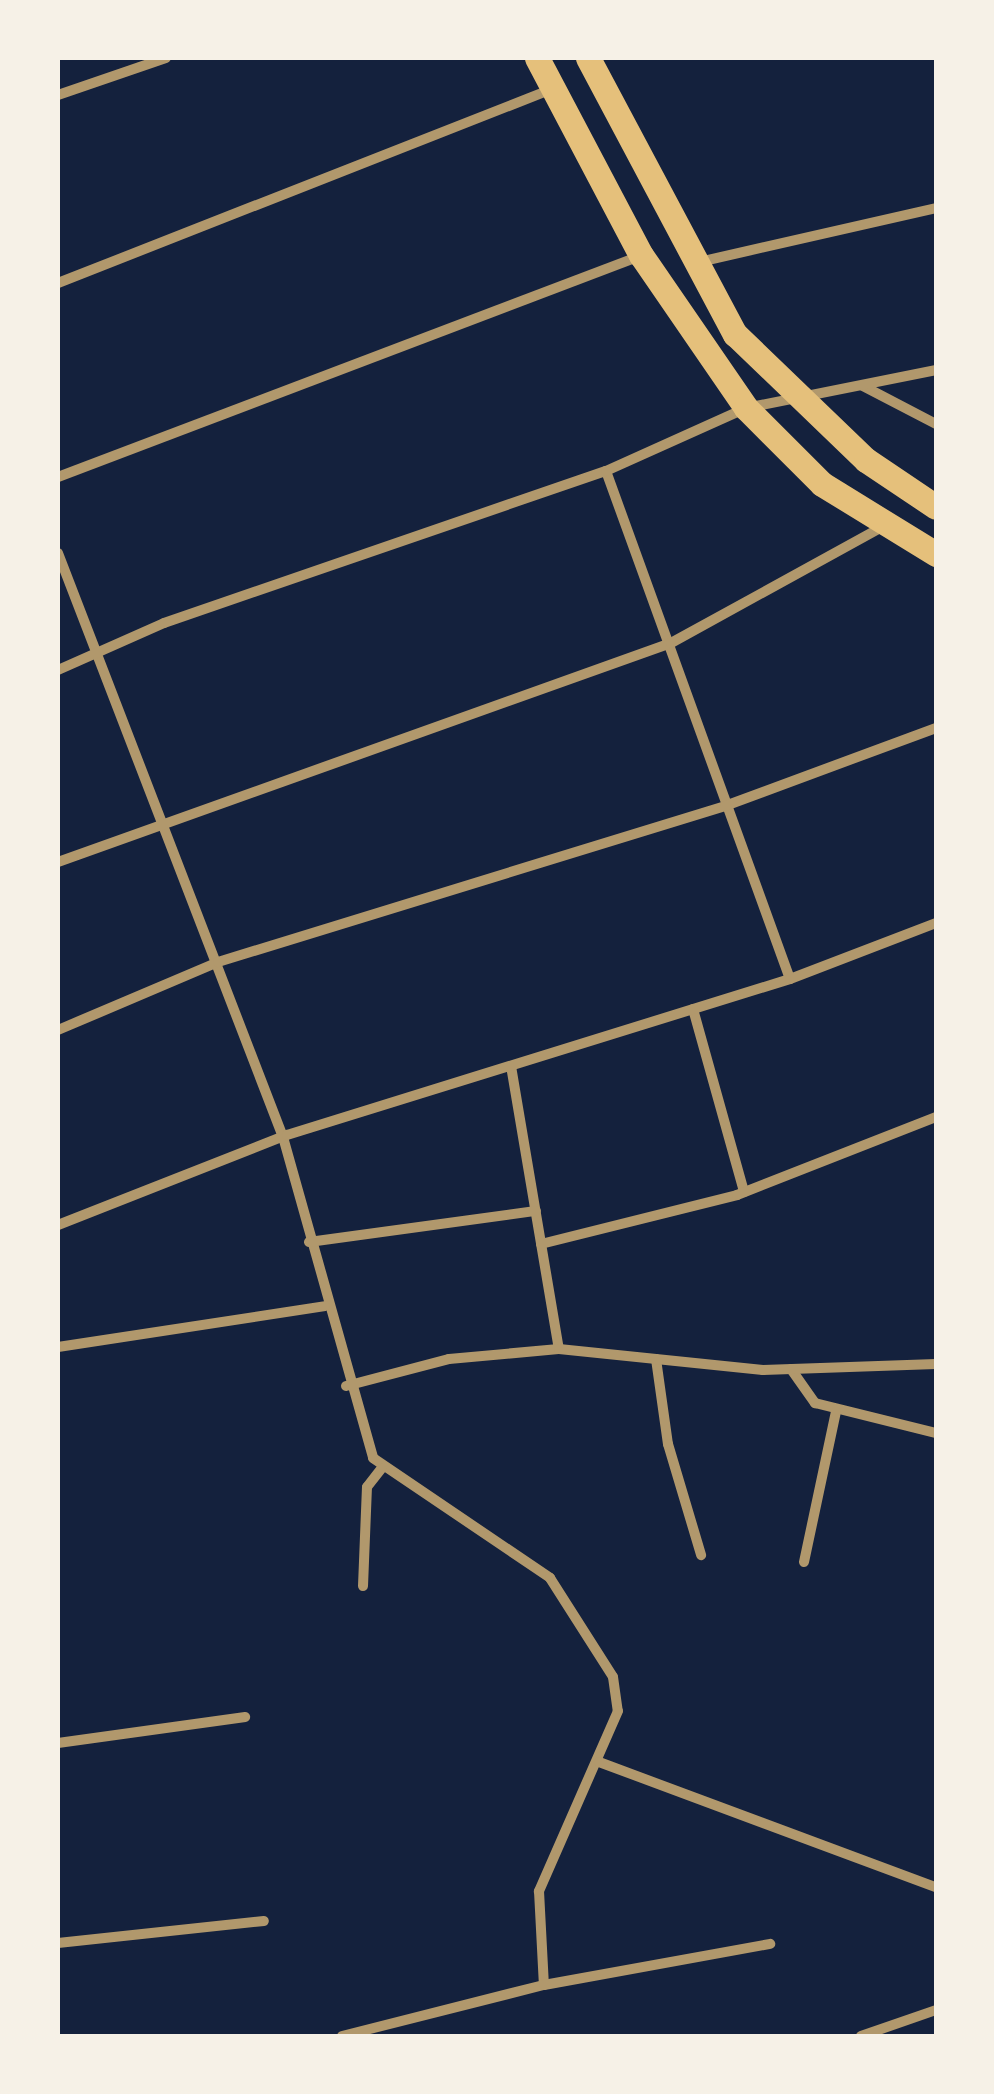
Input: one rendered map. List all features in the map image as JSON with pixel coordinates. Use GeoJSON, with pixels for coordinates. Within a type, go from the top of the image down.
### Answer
{"type":"FeatureCollection","features":[{"type":"Feature","properties":{"kind":"main road"},"geometry":{"type":"LineString","coordinates":[[537,58],[641,255],[746,408],[882,527],[936,554]]}},
{"type":"Feature","properties":{"kind":"main road"},"geometry":{"type":"LineString","coordinates":[[588,58],[693,264],[735,334],[795,399],[936,507]]}},
{"type":"Feature","properties":{"kind":"street"},"geometry":{"type":"LineString","coordinates":[[58,95],[166,58]]}},
{"type":"Feature","properties":{"kind":"street"},"geometry":{"type":"LineString","coordinates":[[58,283],[553,89]]}},
{"type":"Feature","properties":{"kind":"street"},"geometry":{"type":"LineString","coordinates":[[693,264],[936,208]]}},
{"type":"Feature","properties":{"kind":"street"},"geometry":{"type":"LineString","coordinates":[[58,477],[641,255]]}},
{"type":"Feature","properties":{"kind":"street"},"geometry":{"type":"LineString","coordinates":[[58,670],[95,657],[164,623],[606,471],[746,408],[936,370]]}},
{"type":"Feature","properties":{"kind":"street"},"geometry":{"type":"LineString","coordinates":[[862,386],[936,424]]}},
{"type":"Feature","properties":{"kind":"street"},"geometry":{"type":"LineString","coordinates":[[606,471],[664,646],[790,979]]}},
{"type":"Feature","properties":{"kind":"street"},"geometry":{"type":"LineString","coordinates":[[58,862],[664,646],[781,590],[882,527]]}},
{"type":"Feature","properties":{"kind":"street"},"geometry":{"type":"LineString","coordinates":[[58,553],[158,828],[284,1137],[346,1386],[381,1469],[550,1578],[613,1678],[618,1711],[599,1762],[539,1891],[544,1986]]}},
{"type":"Feature","properties":{"kind":"street"},"geometry":{"type":"LineString","coordinates":[[58,1030],[214,965],[726,806],[936,728]]}},
{"type":"Feature","properties":{"kind":"street"},"geometry":{"type":"LineString","coordinates":[[58,1225],[284,1137],[790,979],[936,923]]}},
{"type":"Feature","properties":{"kind":"street"},"geometry":{"type":"LineString","coordinates":[[693,1009],[744,1192]]}},
{"type":"Feature","properties":{"kind":"street"},"geometry":{"type":"LineString","coordinates":[[511,1066],[559,1348]]}},
{"type":"Feature","properties":{"kind":"street"},"geometry":{"type":"LineString","coordinates":[[541,1244],[744,1192],[936,1117]]}},
{"type":"Feature","properties":{"kind":"street"},"geometry":{"type":"LineString","coordinates":[[309,1242],[536,1211]]}},
{"type":"Feature","properties":{"kind":"street"},"geometry":{"type":"LineString","coordinates":[[58,1347],[325,1306]]}},
{"type":"Feature","properties":{"kind":"street"},"geometry":{"type":"LineString","coordinates":[[346,1386],[449,1359],[559,1348],[791,1369],[936,1364]]}},
{"type":"Feature","properties":{"kind":"street"},"geometry":{"type":"LineString","coordinates":[[656,1359],[668,1444],[701,1555]]}},
{"type":"Feature","properties":{"kind":"street"},"geometry":{"type":"LineString","coordinates":[[791,1369],[804,1395],[836,1412],[936,1433]]}},
{"type":"Feature","properties":{"kind":"street"},"geometry":{"type":"LineString","coordinates":[[804,1562],[836,1412]]}},
{"type":"Feature","properties":{"kind":"street"},"geometry":{"type":"LineString","coordinates":[[363,1586],[368,1487],[381,1469]]}},
{"type":"Feature","properties":{"kind":"street"},"geometry":{"type":"LineString","coordinates":[[58,1743],[245,1716]]}},
{"type":"Feature","properties":{"kind":"street"},"geometry":{"type":"LineString","coordinates":[[599,1762],[936,1886]]}},
{"type":"Feature","properties":{"kind":"street"},"geometry":{"type":"LineString","coordinates":[[58,1943],[264,1921]]}},
{"type":"Feature","properties":{"kind":"street"},"geometry":{"type":"LineString","coordinates":[[342,2036],[544,1986],[770,1944]]}},
{"type":"Feature","properties":{"kind":"street"},"geometry":{"type":"LineString","coordinates":[[861,2036],[936,2010]]}}]}
